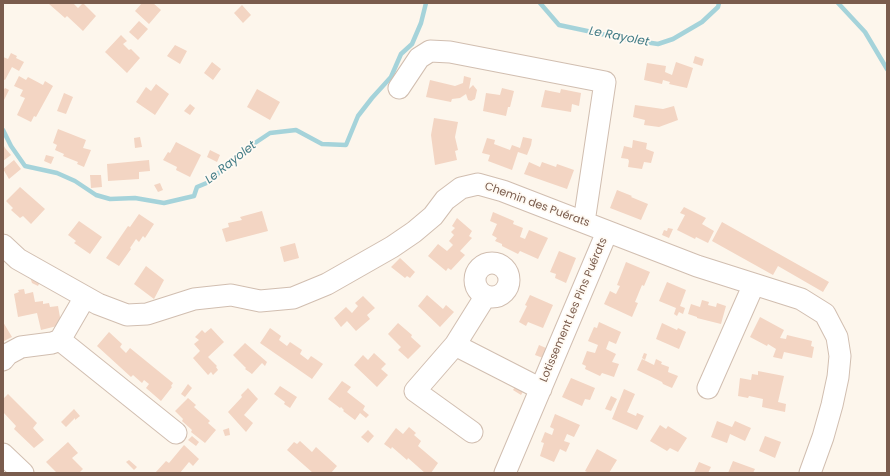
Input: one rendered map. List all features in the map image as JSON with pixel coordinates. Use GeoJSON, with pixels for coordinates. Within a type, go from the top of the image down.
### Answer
{"type":"FeatureCollection","features":[{"type":"Feature","properties":{"kind":"street"},"geometry":{"type":"LineString","coordinates":[[399,88],[419,58],[430,51],[450,52],[605,82],[584,222]]}},
{"type":"Feature","properties":{"kind":"street","name":"Chemin des Puérats"},"geometry":{"type":"LineString","coordinates":[[3,245],[18,259],[98,304],[127,314],[147,314],[194,299],[232,295],[260,300],[293,298],[327,284],[392,247],[414,232],[433,216],[445,200],[460,188],[478,184],[503,191],[697,266],[801,299],[825,314],[836,337],[840,356],[838,377],[832,405],[823,437],[810,473]]}},
{"type":"Feature","properties":{"kind":"street","name":"Lotissement Les Pins Puérats"},"geometry":{"type":"LineString","coordinates":[[505,473],[607,232]]}},
{"type":"Feature","properties":{"kind":"street"},"geometry":{"type":"LineString","coordinates":[[708,388],[754,284]]}},
{"type":"Feature","properties":{"kind":"street"},"geometry":{"type":"LineString","coordinates":[[3,360],[8,354],[21,347],[52,343],[60,340],[85,297]]}},
{"type":"Feature","properties":{"kind":"street"},"geometry":{"type":"LineString","coordinates":[[472,432],[415,391],[455,345],[485,297]]}},
{"type":"Feature","properties":{"kind":"street"},"geometry":{"type":"LineString","coordinates":[[60,340],[176,433]]}},
{"type":"Feature","properties":{"kind":"street","name":"Lotissement Les Pins Puérats"},"geometry":{"type":"LineString","coordinates":[[455,345],[541,389]]}},
{"type":"Feature","properties":{"kind":"street"},"geometry":{"type":"LineString","coordinates":[[3,454],[23,473]]}},
{"type":"Feature","properties":{"kind":"building"},"geometry":{"type":"Polygon","coordinates":[[[73,3],[78,8],[83,3],[96,16],[83,31],[67,16],[65,18],[49,4],[73,3]]]}},
{"type":"Feature","properties":{"kind":"building"},"geometry":{"type":"Polygon","coordinates":[[[142,3],[153,3],[161,10],[149,24],[135,11],[142,3]]]}},
{"type":"Feature","properties":{"kind":"building"},"geometry":{"type":"Polygon","coordinates":[[[242,5],[251,15],[243,23],[234,13],[242,5]]]}},
{"type":"Feature","properties":{"kind":"building"},"geometry":{"type":"Polygon","coordinates":[[[139,21],[148,29],[138,40],[129,32],[139,21]]]}},
{"type":"Feature","properties":{"kind":"building"},"geometry":{"type":"Polygon","coordinates":[[[121,35],[127,41],[123,44],[129,50],[131,49],[140,58],[127,73],[105,52],[121,35]]]}},
{"type":"Feature","properties":{"kind":"building"},"geometry":{"type":"Polygon","coordinates":[[[175,45],[187,51],[180,64],[167,56],[175,45]]]}},
{"type":"Feature","properties":{"kind":"building"},"geometry":{"type":"Polygon","coordinates":[[[11,53],[17,56],[16,58],[24,62],[19,71],[12,67],[5,80],[3,79],[3,57],[8,59],[11,53]]]}},
{"type":"Feature","properties":{"kind":"building"},"geometry":{"type":"Polygon","coordinates":[[[695,56],[704,59],[702,66],[693,63],[695,56]]]}},
{"type":"Feature","properties":{"kind":"building"},"geometry":{"type":"Polygon","coordinates":[[[212,62],[221,69],[213,80],[204,73],[212,62]]]}},
{"type":"Feature","properties":{"kind":"building"},"geometry":{"type":"Polygon","coordinates":[[[676,62],[693,68],[687,88],[669,84],[670,82],[663,80],[662,84],[644,80],[647,63],[666,66],[665,72],[672,75],[676,62]]]}},
{"type":"Feature","properties":{"kind":"building"},"geometry":{"type":"Polygon","coordinates":[[[19,76],[26,80],[28,77],[43,85],[45,81],[53,86],[36,117],[34,116],[31,122],[17,115],[25,98],[20,96],[23,90],[14,86],[19,76]]]}},
{"type":"Feature","properties":{"kind":"building"},"geometry":{"type":"Polygon","coordinates":[[[464,76],[471,78],[469,89],[473,85],[477,90],[475,99],[471,101],[468,100],[466,94],[460,98],[452,99],[451,102],[426,97],[430,80],[455,86],[463,83],[464,76]]]}},
{"type":"Feature","properties":{"kind":"building"},"geometry":{"type":"Polygon","coordinates":[[[156,84],[169,94],[155,115],[136,102],[146,87],[151,91],[156,84]]]}},
{"type":"Feature","properties":{"kind":"building"},"geometry":{"type":"Polygon","coordinates":[[[5,88],[9,90],[3,102],[3,91],[5,88]]]}},
{"type":"Feature","properties":{"kind":"building"},"geometry":{"type":"Polygon","coordinates":[[[502,88],[514,91],[506,116],[483,111],[486,93],[500,95],[502,88]]]}},
{"type":"Feature","properties":{"kind":"building"},"geometry":{"type":"Polygon","coordinates":[[[257,89],[280,102],[270,120],[247,107],[257,89]]]}},
{"type":"Feature","properties":{"kind":"building"},"geometry":{"type":"Polygon","coordinates":[[[561,89],[581,93],[579,106],[572,104],[571,112],[541,107],[545,90],[560,93],[561,89]]]}},
{"type":"Feature","properties":{"kind":"building"},"geometry":{"type":"Polygon","coordinates":[[[64,93],[73,97],[66,114],[57,111],[64,93]]]}},
{"type":"Feature","properties":{"kind":"building"},"geometry":{"type":"Polygon","coordinates":[[[190,104],[195,108],[190,115],[184,111],[190,104]]]}},
{"type":"Feature","properties":{"kind":"building"},"geometry":{"type":"Polygon","coordinates":[[[635,105],[663,109],[674,106],[678,120],[659,127],[644,125],[645,120],[633,117],[635,105]]]}},
{"type":"Feature","properties":{"kind":"building"},"geometry":{"type":"Polygon","coordinates":[[[434,118],[458,122],[455,137],[458,150],[455,151],[457,160],[435,165],[431,135],[434,118]]]}},
{"type":"Feature","properties":{"kind":"building"},"geometry":{"type":"Polygon","coordinates":[[[58,129],[86,140],[83,148],[91,150],[84,167],[77,164],[78,162],[63,156],[64,154],[55,150],[57,145],[53,143],[58,129]]]}},
{"type":"Feature","properties":{"kind":"building"},"geometry":{"type":"Polygon","coordinates":[[[140,137],[142,147],[135,148],[134,138],[140,137]]]}},
{"type":"Feature","properties":{"kind":"building"},"geometry":{"type":"Polygon","coordinates":[[[523,137],[532,139],[531,145],[527,155],[518,152],[512,170],[488,161],[490,155],[482,153],[487,138],[495,140],[494,144],[510,150],[512,145],[520,148],[523,137]]]}},
{"type":"Feature","properties":{"kind":"building"},"geometry":{"type":"Polygon","coordinates":[[[633,140],[647,143],[646,149],[654,152],[651,163],[644,162],[642,169],[628,167],[628,159],[621,158],[624,146],[632,148],[633,140]]]}},
{"type":"Feature","properties":{"kind":"building"},"geometry":{"type":"Polygon","coordinates":[[[176,142],[201,155],[190,177],[176,170],[177,167],[163,160],[168,152],[170,153],[176,142]]]}},
{"type":"Feature","properties":{"kind":"building"},"geometry":{"type":"Polygon","coordinates":[[[3,144],[11,155],[3,161],[3,144]]]}},
{"type":"Feature","properties":{"kind":"building"},"geometry":{"type":"Polygon","coordinates":[[[210,150],[220,155],[217,162],[207,157],[210,150]]]}},
{"type":"Feature","properties":{"kind":"building"},"geometry":{"type":"Polygon","coordinates":[[[46,155],[54,157],[51,164],[44,161],[46,155]]]}},
{"type":"Feature","properties":{"kind":"building"},"geometry":{"type":"Polygon","coordinates":[[[14,160],[21,169],[9,179],[3,169],[14,160]]]}},
{"type":"Feature","properties":{"kind":"building"},"geometry":{"type":"Polygon","coordinates":[[[149,160],[150,171],[139,172],[139,179],[108,181],[107,164],[149,160]]]}},
{"type":"Feature","properties":{"kind":"building"},"geometry":{"type":"Polygon","coordinates":[[[529,162],[540,167],[542,162],[556,167],[557,164],[574,170],[567,189],[524,174],[529,162]]]}},
{"type":"Feature","properties":{"kind":"building"},"geometry":{"type":"Polygon","coordinates":[[[90,175],[101,175],[102,187],[91,188],[90,175]]]}},
{"type":"Feature","properties":{"kind":"building"},"geometry":{"type":"Polygon","coordinates":[[[160,183],[163,190],[158,192],[154,185],[160,183]]]}},
{"type":"Feature","properties":{"kind":"building"},"geometry":{"type":"Polygon","coordinates":[[[20,187],[45,209],[31,224],[23,216],[20,218],[11,210],[13,208],[6,201],[20,187]]]}},
{"type":"Feature","properties":{"kind":"building"},"geometry":{"type":"Polygon","coordinates":[[[617,190],[648,204],[641,220],[610,208],[617,190]]]}},
{"type":"Feature","properties":{"kind":"building"},"geometry":{"type":"Polygon","coordinates":[[[684,207],[706,218],[702,224],[714,231],[708,243],[696,237],[695,239],[677,230],[685,215],[680,213],[684,207]]]}},
{"type":"Feature","properties":{"kind":"building"},"geometry":{"type":"Polygon","coordinates":[[[262,211],[268,231],[226,242],[222,229],[229,227],[228,223],[242,220],[240,217],[262,211]]]}},
{"type":"Feature","properties":{"kind":"building"},"geometry":{"type":"Polygon","coordinates":[[[493,212],[514,221],[513,224],[523,228],[520,237],[525,239],[529,230],[548,238],[538,259],[520,251],[518,254],[495,241],[497,238],[492,235],[497,224],[490,221],[493,212]]]}},
{"type":"Feature","properties":{"kind":"building"},"geometry":{"type":"Polygon","coordinates":[[[139,214],[154,224],[145,238],[143,236],[139,242],[136,239],[119,266],[106,258],[128,226],[130,227],[139,214]]]}},
{"type":"Feature","properties":{"kind":"building"},"geometry":{"type":"Polygon","coordinates":[[[457,218],[472,231],[469,236],[472,238],[460,251],[465,255],[451,270],[448,268],[446,271],[428,256],[438,244],[447,251],[453,245],[449,241],[454,235],[451,232],[455,228],[452,226],[457,218]]]}},
{"type":"Feature","properties":{"kind":"building"},"geometry":{"type":"Polygon","coordinates":[[[79,221],[102,237],[90,254],[74,243],[76,241],[68,235],[79,221]]]}},
{"type":"Feature","properties":{"kind":"building"},"geometry":{"type":"Polygon","coordinates":[[[722,222],[829,282],[823,292],[778,266],[773,275],[712,241],[722,222]]]}},
{"type":"Feature","properties":{"kind":"building"},"geometry":{"type":"Polygon","coordinates":[[[668,228],[673,229],[669,238],[662,235],[664,230],[667,231],[668,228]]]}},
{"type":"Feature","properties":{"kind":"building"},"geometry":{"type":"Polygon","coordinates":[[[295,243],[299,258],[284,262],[280,247],[295,243]]]}},
{"type":"Feature","properties":{"kind":"building"},"geometry":{"type":"Polygon","coordinates":[[[559,251],[576,258],[566,283],[555,278],[556,274],[550,272],[559,251]]]}},
{"type":"Feature","properties":{"kind":"building"},"geometry":{"type":"Polygon","coordinates":[[[400,258],[415,272],[410,278],[407,276],[405,278],[391,267],[400,258]]]}},
{"type":"Feature","properties":{"kind":"building"},"geometry":{"type":"Polygon","coordinates":[[[626,262],[650,272],[644,286],[642,285],[635,302],[638,303],[632,317],[604,304],[610,291],[616,294],[620,286],[617,285],[626,262]]]}},
{"type":"Feature","properties":{"kind":"building"},"geometry":{"type":"Polygon","coordinates":[[[146,266],[164,280],[154,299],[134,284],[146,266]]]}},
{"type":"Feature","properties":{"kind":"building"},"geometry":{"type":"Polygon","coordinates":[[[30,277],[40,282],[38,286],[32,283],[30,277]]]}},
{"type":"Feature","properties":{"kind":"building"},"geometry":{"type":"Polygon","coordinates":[[[667,282],[686,290],[680,306],[685,308],[683,314],[679,312],[677,316],[674,314],[676,308],[659,301],[667,282]]]}},
{"type":"Feature","properties":{"kind":"building"},"geometry":{"type":"Polygon","coordinates":[[[24,289],[25,294],[33,292],[35,302],[43,301],[43,304],[49,303],[50,307],[58,306],[61,323],[57,323],[57,326],[41,330],[37,313],[18,317],[14,294],[19,292],[18,290],[24,289]]]}},
{"type":"Feature","properties":{"kind":"building"},"geometry":{"type":"Polygon","coordinates":[[[427,295],[443,309],[446,305],[454,312],[440,327],[418,306],[427,295]]]}},
{"type":"Feature","properties":{"kind":"building"},"geometry":{"type":"Polygon","coordinates":[[[530,295],[553,305],[543,328],[528,322],[526,326],[519,322],[527,306],[525,305],[530,295]]]}},
{"type":"Feature","properties":{"kind":"building"},"geometry":{"type":"Polygon","coordinates":[[[363,296],[375,308],[367,315],[370,319],[356,331],[347,321],[341,327],[334,318],[346,307],[352,313],[358,306],[355,303],[363,296]]]}},
{"type":"Feature","properties":{"kind":"building"},"geometry":{"type":"Polygon","coordinates":[[[702,300],[709,302],[708,305],[716,307],[717,303],[726,306],[721,324],[697,318],[688,314],[691,304],[700,307],[702,300]]]}},
{"type":"Feature","properties":{"kind":"building"},"geometry":{"type":"Polygon","coordinates":[[[760,317],[784,330],[780,338],[786,339],[787,335],[812,341],[811,346],[814,347],[812,358],[784,352],[782,359],[773,357],[776,349],[750,337],[760,317]]]}},
{"type":"Feature","properties":{"kind":"building"},"geometry":{"type":"Polygon","coordinates":[[[3,322],[12,337],[4,341],[3,340],[3,322]]]}},
{"type":"Feature","properties":{"kind":"building"},"geometry":{"type":"Polygon","coordinates":[[[599,322],[621,332],[616,344],[609,341],[606,349],[616,354],[612,362],[619,364],[614,377],[602,373],[600,376],[585,369],[586,366],[582,364],[587,351],[595,353],[598,345],[588,341],[594,327],[597,328],[599,322]]]}},
{"type":"Feature","properties":{"kind":"building"},"geometry":{"type":"Polygon","coordinates":[[[398,323],[412,335],[411,337],[421,346],[408,359],[398,350],[401,347],[388,334],[398,323]]]}},
{"type":"Feature","properties":{"kind":"building"},"geometry":{"type":"Polygon","coordinates":[[[662,323],[677,330],[678,328],[686,332],[679,349],[656,339],[662,323]]]}},
{"type":"Feature","properties":{"kind":"building"},"geometry":{"type":"Polygon","coordinates":[[[211,328],[224,342],[208,357],[217,366],[216,367],[218,370],[213,375],[211,372],[208,375],[193,358],[200,351],[194,344],[199,340],[195,337],[202,330],[205,333],[211,328]]]}},
{"type":"Feature","properties":{"kind":"building"},"geometry":{"type":"Polygon","coordinates":[[[270,328],[281,336],[279,340],[287,346],[290,342],[302,350],[300,354],[308,360],[311,356],[323,364],[312,379],[260,343],[270,328]]]}},
{"type":"Feature","properties":{"kind":"building"},"geometry":{"type":"Polygon","coordinates":[[[109,332],[122,344],[120,347],[126,353],[130,348],[173,383],[171,386],[172,387],[161,401],[146,388],[149,384],[144,380],[142,383],[133,375],[131,377],[97,346],[109,332]]]}},
{"type":"Feature","properties":{"kind":"building"},"geometry":{"type":"Polygon","coordinates":[[[245,343],[267,362],[265,366],[262,363],[252,374],[245,369],[246,368],[233,355],[245,343]]]}},
{"type":"Feature","properties":{"kind":"building"},"geometry":{"type":"Polygon","coordinates":[[[539,345],[546,348],[543,358],[535,355],[539,345]]]}},
{"type":"Feature","properties":{"kind":"building"},"geometry":{"type":"Polygon","coordinates":[[[374,353],[386,364],[381,369],[388,375],[377,387],[354,365],[363,355],[368,360],[374,353]]]}},
{"type":"Feature","properties":{"kind":"building"},"geometry":{"type":"Polygon","coordinates":[[[644,353],[647,354],[645,360],[642,358],[644,353]]]}},
{"type":"Feature","properties":{"kind":"building"},"geometry":{"type":"Polygon","coordinates":[[[642,359],[654,365],[656,359],[662,362],[661,364],[669,367],[668,372],[678,376],[672,388],[637,370],[642,359]]]}},
{"type":"Feature","properties":{"kind":"building"},"geometry":{"type":"Polygon","coordinates":[[[758,371],[784,376],[778,402],[786,404],[785,412],[762,407],[763,399],[749,396],[748,398],[738,396],[740,378],[751,380],[752,374],[758,375],[758,371]]]}},
{"type":"Feature","properties":{"kind":"building"},"geometry":{"type":"Polygon","coordinates":[[[571,378],[595,388],[590,400],[585,399],[582,406],[562,397],[571,378]]]}},
{"type":"Feature","properties":{"kind":"building"},"geometry":{"type":"Polygon","coordinates":[[[342,381],[351,387],[347,392],[365,406],[363,410],[369,415],[366,418],[360,413],[355,420],[343,411],[344,410],[341,407],[340,408],[328,399],[342,381]]]}},
{"type":"Feature","properties":{"kind":"building"},"geometry":{"type":"Polygon","coordinates":[[[188,384],[192,388],[185,397],[181,394],[188,384]]]}},
{"type":"Feature","properties":{"kind":"building"},"geometry":{"type":"Polygon","coordinates":[[[516,385],[524,390],[521,395],[513,390],[516,385]]]}},
{"type":"Feature","properties":{"kind":"building"},"geometry":{"type":"Polygon","coordinates":[[[280,386],[297,397],[290,408],[284,404],[285,402],[274,394],[280,386]]]}},
{"type":"Feature","properties":{"kind":"building"},"geometry":{"type":"Polygon","coordinates":[[[248,388],[258,399],[244,415],[253,423],[246,432],[228,412],[248,388]]]}},
{"type":"Feature","properties":{"kind":"building"},"geometry":{"type":"Polygon","coordinates":[[[624,389],[635,394],[627,412],[636,416],[637,413],[644,416],[637,430],[612,419],[624,389]]]}},
{"type":"Feature","properties":{"kind":"building"},"geometry":{"type":"Polygon","coordinates":[[[8,394],[37,423],[33,428],[44,440],[34,448],[14,429],[16,426],[3,412],[3,399],[8,394]]]}},
{"type":"Feature","properties":{"kind":"building"},"geometry":{"type":"Polygon","coordinates":[[[611,396],[617,399],[611,411],[605,409],[611,396]]]}},
{"type":"Feature","properties":{"kind":"building"},"geometry":{"type":"Polygon","coordinates":[[[188,398],[196,405],[194,407],[210,421],[208,423],[216,430],[205,443],[191,432],[192,430],[182,421],[183,419],[175,411],[188,398]]]}},
{"type":"Feature","properties":{"kind":"building"},"geometry":{"type":"Polygon","coordinates":[[[74,409],[80,416],[75,420],[75,418],[66,427],[61,422],[74,409]]]}},
{"type":"Feature","properties":{"kind":"building"},"geometry":{"type":"Polygon","coordinates":[[[555,414],[580,425],[574,437],[567,434],[564,441],[570,443],[566,452],[560,449],[554,462],[540,456],[544,443],[541,442],[545,432],[552,435],[554,429],[550,427],[555,414]]]}},
{"type":"Feature","properties":{"kind":"building"},"geometry":{"type":"Polygon","coordinates":[[[717,421],[732,427],[735,421],[751,428],[745,441],[730,434],[727,443],[711,437],[717,421]]]}},
{"type":"Feature","properties":{"kind":"building"},"geometry":{"type":"Polygon","coordinates":[[[660,425],[666,429],[668,426],[687,438],[678,452],[670,448],[667,451],[650,441],[660,425]]]}},
{"type":"Feature","properties":{"kind":"building"},"geometry":{"type":"Polygon","coordinates":[[[409,427],[416,433],[414,435],[421,441],[418,446],[438,463],[431,473],[425,473],[408,458],[407,460],[392,447],[391,449],[384,444],[396,428],[403,434],[409,427]]]}},
{"type":"Feature","properties":{"kind":"building"},"geometry":{"type":"Polygon","coordinates":[[[229,428],[230,435],[225,436],[223,430],[229,428]]]}},
{"type":"Feature","properties":{"kind":"building"},"geometry":{"type":"Polygon","coordinates":[[[368,430],[374,436],[368,443],[361,437],[368,430]]]}},
{"type":"Feature","properties":{"kind":"building"},"geometry":{"type":"Polygon","coordinates":[[[192,436],[199,442],[196,446],[188,440],[192,436]]]}},
{"type":"Feature","properties":{"kind":"building"},"geometry":{"type":"Polygon","coordinates":[[[765,436],[781,442],[775,458],[759,451],[765,436]]]}},
{"type":"Feature","properties":{"kind":"building"},"geometry":{"type":"Polygon","coordinates":[[[300,441],[312,452],[316,447],[337,466],[331,473],[313,473],[287,450],[294,442],[297,444],[300,441]]]}},
{"type":"Feature","properties":{"kind":"building"},"geometry":{"type":"Polygon","coordinates":[[[68,442],[78,453],[72,458],[83,469],[79,473],[57,473],[46,462],[68,442]]]}},
{"type":"Feature","properties":{"kind":"building"},"geometry":{"type":"Polygon","coordinates":[[[184,445],[199,459],[193,466],[189,462],[180,473],[155,473],[166,461],[169,463],[184,445]]]}},
{"type":"Feature","properties":{"kind":"building"},"geometry":{"type":"Polygon","coordinates":[[[597,449],[617,460],[609,473],[589,473],[585,471],[597,449]]]}},
{"type":"Feature","properties":{"kind":"building"},"geometry":{"type":"Polygon","coordinates":[[[129,460],[137,467],[134,470],[126,462],[129,460]]]}},
{"type":"Feature","properties":{"kind":"building"},"geometry":{"type":"Polygon","coordinates":[[[733,461],[755,469],[753,473],[728,473],[733,461]]]}},
{"type":"Feature","properties":{"kind":"building"},"geometry":{"type":"Polygon","coordinates":[[[699,462],[711,467],[708,473],[694,473],[699,462]]]}},
{"type":"Feature","properties":{"kind":"waterway","name":"Le Rayolet"},"geometry":{"type":"LineString","coordinates":[[3,130],[11,146],[25,166],[57,173],[75,181],[96,195],[110,199],[135,198],[164,203],[194,196],[197,187],[209,182],[240,153],[270,133],[296,130],[322,144],[346,145],[358,116],[391,77],[401,54],[412,44],[421,23],[426,3]]}},
{"type":"Feature","properties":{"kind":"waterway","name":"Le Rayolet"},"geometry":{"type":"LineString","coordinates":[[540,3],[559,25],[625,39],[658,44],[673,39],[702,22],[718,7],[719,3]]}},
{"type":"Feature","properties":{"kind":"waterway","name":"Le Rayolet"},"geometry":{"type":"LineString","coordinates":[[838,3],[865,32],[887,69]]}}]}
